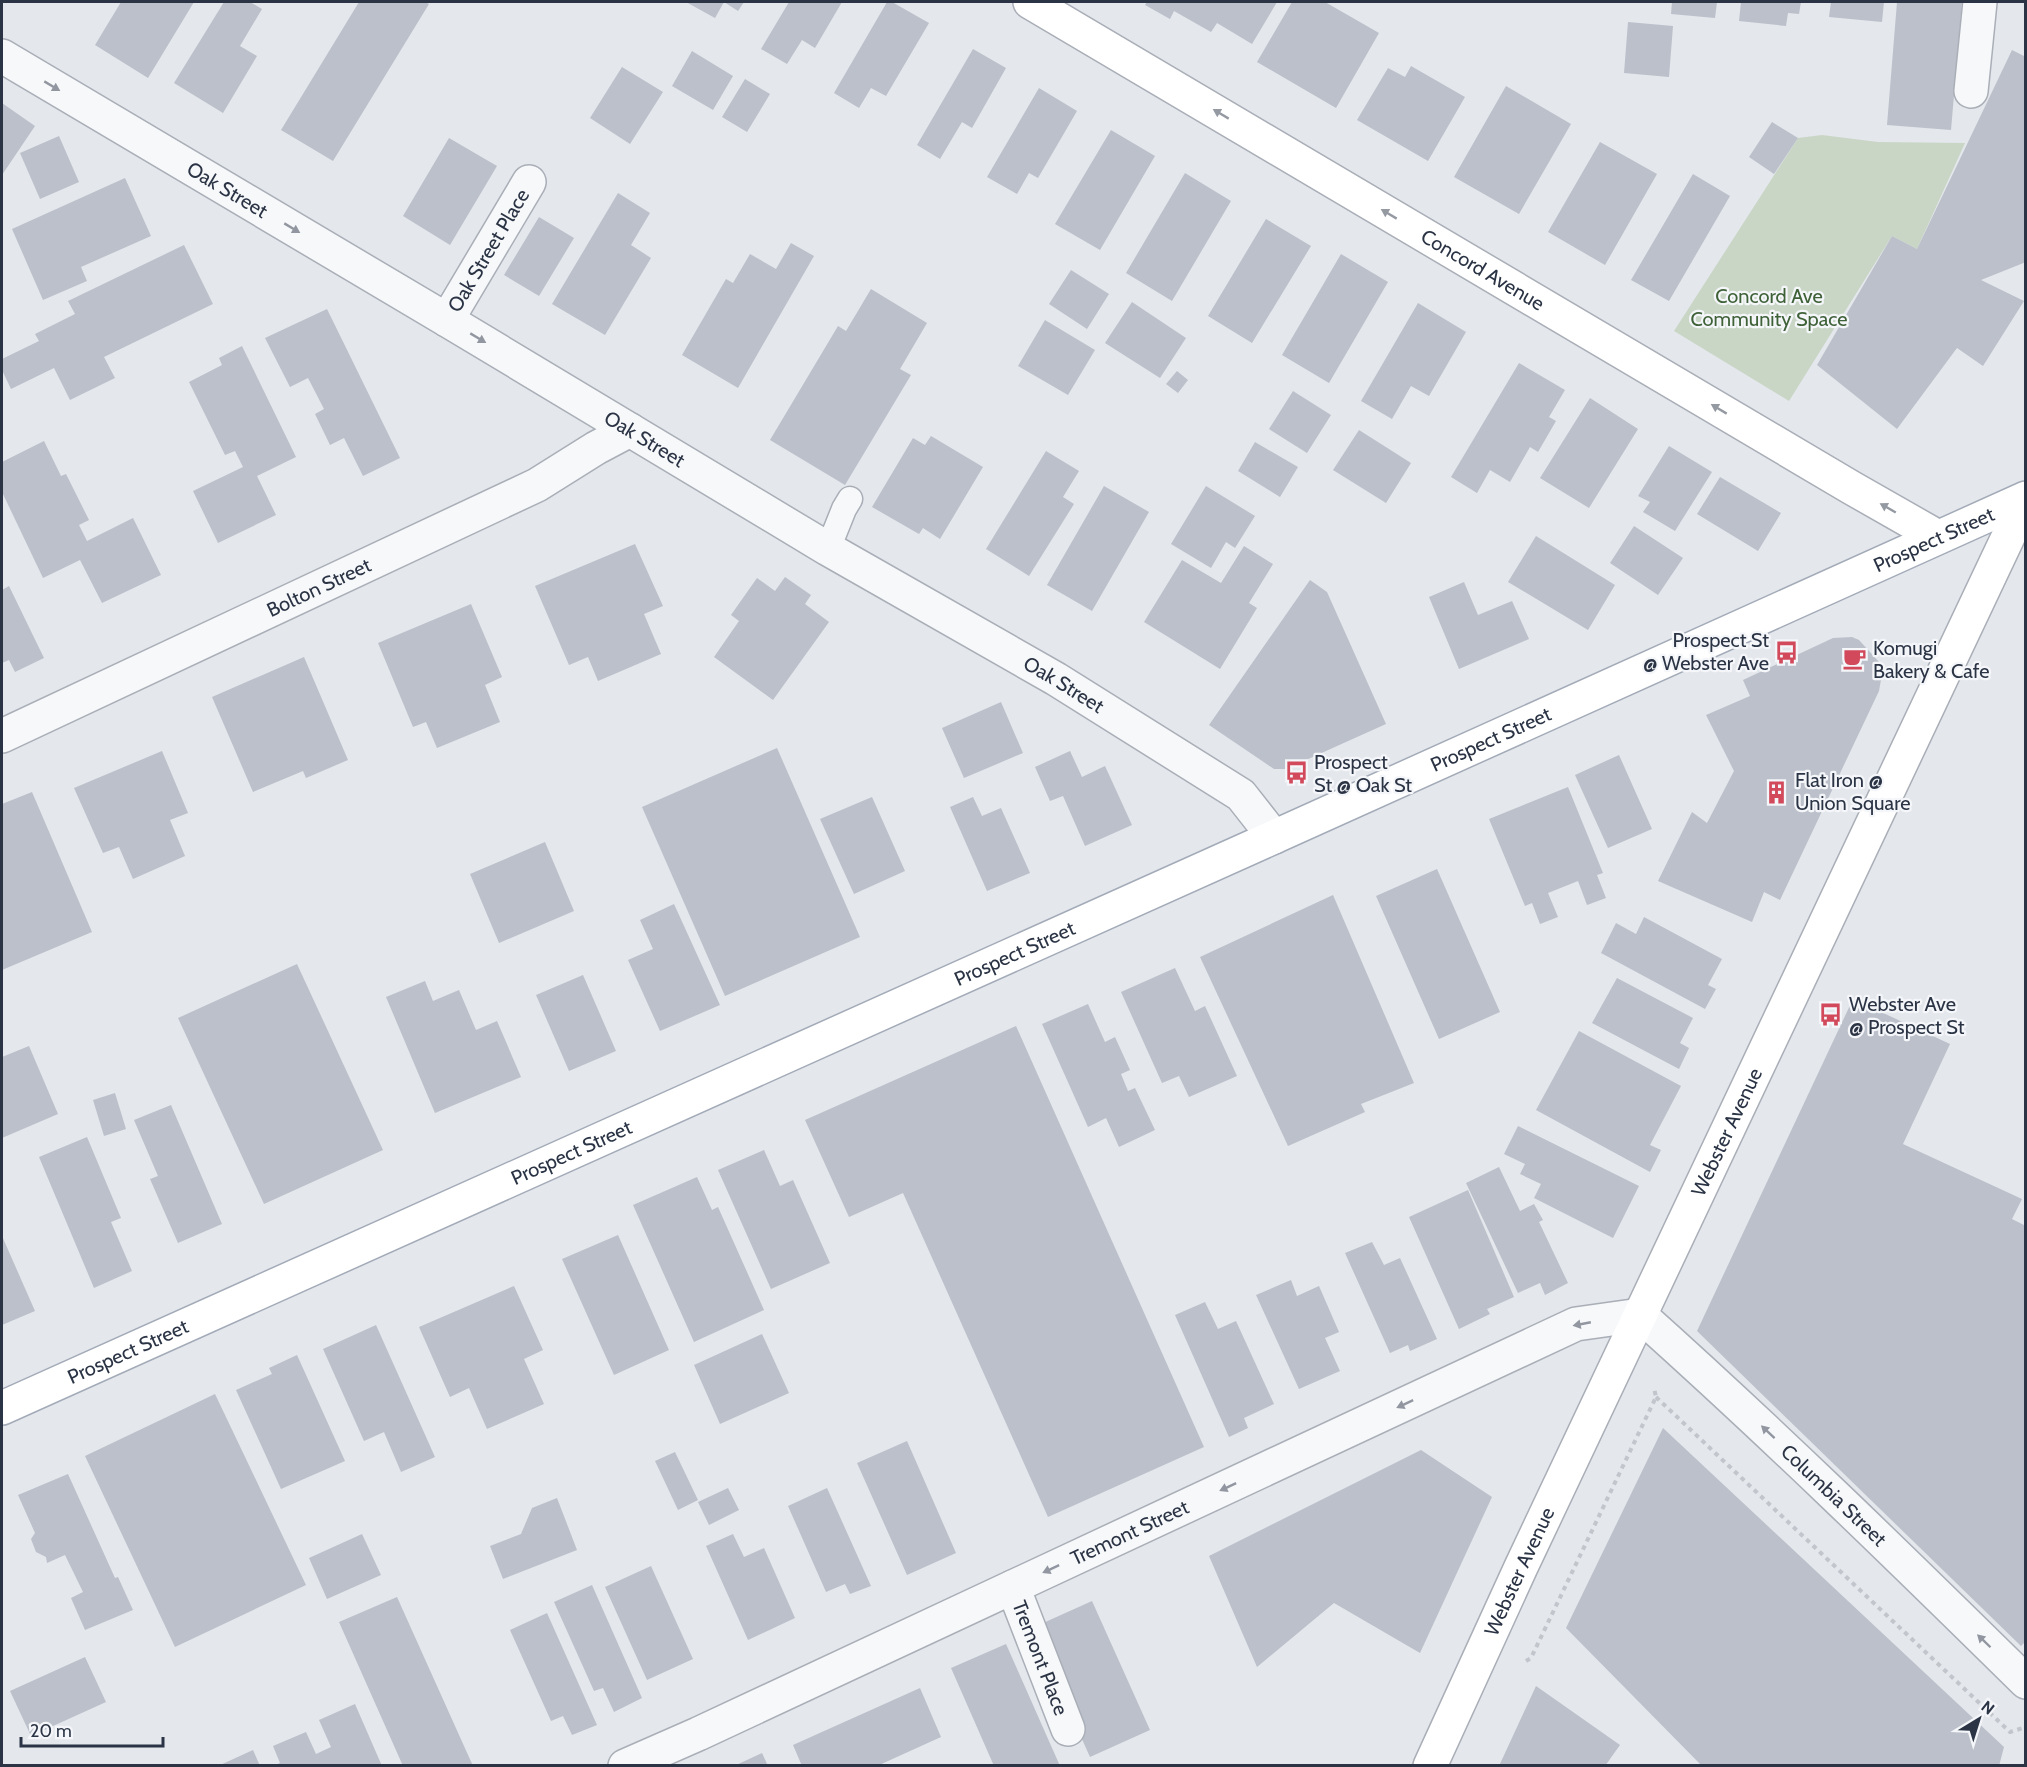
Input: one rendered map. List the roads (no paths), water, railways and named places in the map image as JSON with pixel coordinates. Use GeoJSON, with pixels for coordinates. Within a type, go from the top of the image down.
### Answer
{"type":"FeatureCollection","features":[{"type":"Feature","properties":{"kind":"main road","name":"Concord Avenue"},"geometry":{"type":"LineString","coordinates":[[1030,2],[1938,537]]}},
{"type":"Feature","properties":{"kind":"main road","name":"Prospect Street"},"geometry":{"type":"LineString","coordinates":[[2,1408],[2025,498]]}},
{"type":"Feature","properties":{"kind":"main road","name":"Webster Avenue"},"geometry":{"type":"LineString","coordinates":[[1430,1766],[2025,498]]}},
{"type":"Feature","properties":{"kind":"street"},"geometry":{"type":"LineString","coordinates":[[1971,91],[1980,2]]}},
{"type":"Feature","properties":{"kind":"street","name":"Oak Street"},"geometry":{"type":"LineString","coordinates":[[2,56],[828,549],[1056,679],[1241,795],[1274,837]]}},
{"type":"Feature","properties":{"kind":"street","name":"Oak Street Place"},"geometry":{"type":"LineString","coordinates":[[447,320],[528,182]]}},
{"type":"Feature","properties":{"kind":"street","name":"Bolton Street"},"geometry":{"type":"LineString","coordinates":[[2,736],[537,484],[630,430]]}},
{"type":"Feature","properties":{"kind":"street","name":"Tremont Street"},"geometry":{"type":"LineString","coordinates":[[625,1766],[1576,1324],[1640,1315]]}},
{"type":"Feature","properties":{"kind":"street","name":"Columbia Street"},"geometry":{"type":"LineString","coordinates":[[1640,1315],[1695,1363],[1876,1535],[2025,1682]]}},
{"type":"Feature","properties":{"kind":"street","name":"Tremont Place"},"geometry":{"type":"LineString","coordinates":[[1013,1587],[1068,1729]]}},
{"type":"Feature","properties":{"kind":"lane"},"geometry":{"type":"LineString","coordinates":[[828,549],[850,499]]}},
{"type":"Feature","properties":{"kind":"place","name":"Prospect St @ Webster Ave"},"geometry":{"type":"Point","coordinates":[1787,652]}},
{"type":"Feature","properties":{"kind":"place","name":"Komugi Bakery & Cafe"},"geometry":{"type":"Point","coordinates":[1855,659]}},
{"type":"Feature","properties":{"kind":"place","name":"Prospect St @ Oak St"},"geometry":{"type":"Point","coordinates":[1296,773]}},
{"type":"Feature","properties":{"kind":"place","name":"Flat Iron @ Union Square"},"geometry":{"type":"Point","coordinates":[1777,792]}},
{"type":"Feature","properties":{"kind":"place","name":"Webster Ave @ Prospect St"},"geometry":{"type":"Point","coordinates":[1831,1015]}},
{"type":"Feature","properties":{"kind":"park label","name":"Concord Ave Community Space"},"geometry":{"type":"Point","coordinates":[1769,308]}}]}
